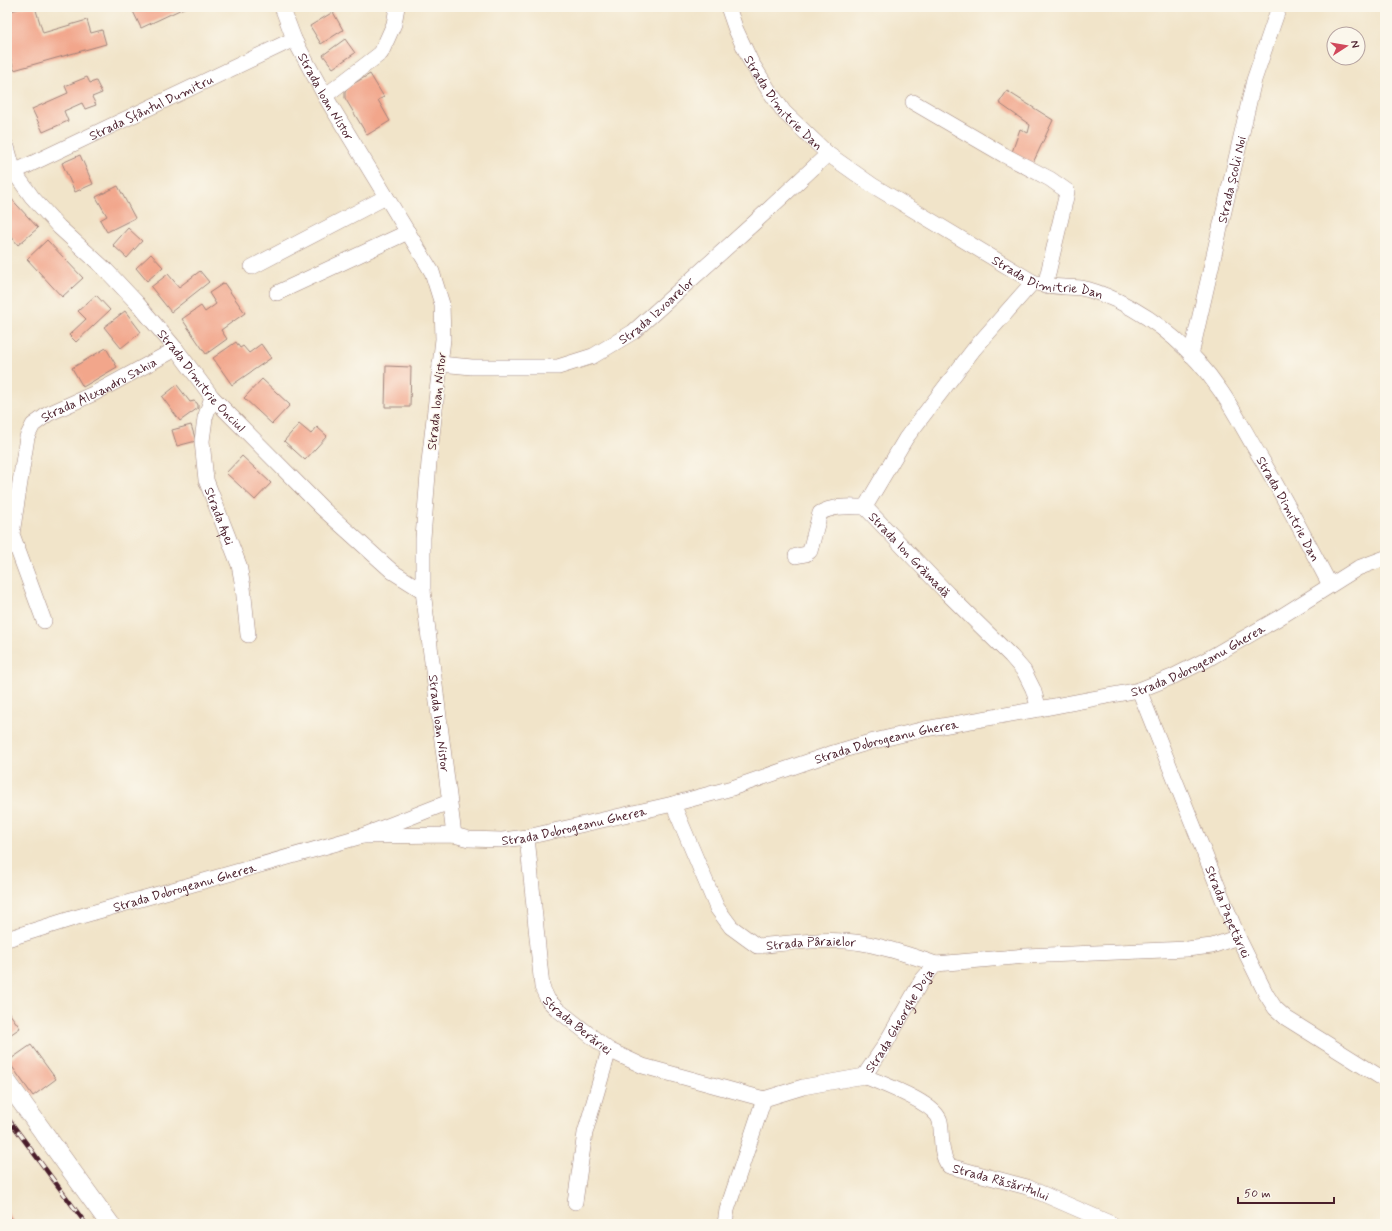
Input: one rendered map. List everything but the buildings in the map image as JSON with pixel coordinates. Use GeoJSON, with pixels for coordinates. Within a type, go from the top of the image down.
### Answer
{"type":"FeatureCollection","features":[{"type":"Feature","properties":{"kind":"main road"},"geometry":{"type":"LineString","coordinates":[[7,1082],[110,1224]]}},
{"type":"Feature","properties":{"kind":"street","name":"Strada Ioan Nistor"},"geometry":{"type":"LineString","coordinates":[[282,7],[294,39],[326,96],[386,198],[432,272],[442,304],[443,339],[429,462],[423,538],[423,591],[454,835]]}},
{"type":"Feature","properties":{"kind":"street"},"geometry":{"type":"LineString","coordinates":[[326,96],[381,53],[394,24],[397,7]]}},
{"type":"Feature","properties":{"kind":"street","name":"Strada Dimitrie Dan"},"geometry":{"type":"LineString","coordinates":[[728,7],[751,62],[768,89],[784,112],[828,154],[872,184],[1039,284],[1082,288],[1102,294],[1119,302],[1169,333],[1191,355],[1220,390],[1299,524],[1330,585]]}},
{"type":"Feature","properties":{"kind":"street","name":"Strada Școlii Noi"},"geometry":{"type":"LineString","coordinates":[[1191,355],[1254,80],[1279,7]]}},
{"type":"Feature","properties":{"kind":"street","name":"Strada Sfântul Dumitru"},"geometry":{"type":"LineString","coordinates":[[11,173],[294,39]]}},
{"type":"Feature","properties":{"kind":"street"},"geometry":{"type":"LineString","coordinates":[[913,102],[1004,155],[1050,179],[1067,191],[1039,284]]}},
{"type":"Feature","properties":{"kind":"street","name":"Strada Dimitrie Onciul"},"geometry":{"type":"LineString","coordinates":[[7,147],[11,173],[59,227],[106,270],[137,303],[176,349],[212,398],[327,513],[393,572],[423,591]]}},
{"type":"Feature","properties":{"kind":"street","name":"Strada Izvoarelor"},"geometry":{"type":"LineString","coordinates":[[440,364],[472,367],[558,367],[598,353],[633,332],[828,154]]}},
{"type":"Feature","properties":{"kind":"street"},"geometry":{"type":"LineString","coordinates":[[252,267],[386,198]]}},
{"type":"Feature","properties":{"kind":"street"},"geometry":{"type":"LineString","coordinates":[[277,293],[408,232]]}},
{"type":"Feature","properties":{"kind":"street","name":"Strada Ion Grămadă"},"geometry":{"type":"LineString","coordinates":[[1039,284],[974,349],[906,438],[865,507],[1024,671],[1033,689],[1039,709]]}},
{"type":"Feature","properties":{"kind":"street","name":"Strada Alexandru Sahia"},"geometry":{"type":"LineString","coordinates":[[44,621],[10,534],[27,437],[33,425],[48,414],[95,393],[176,349]]}},
{"type":"Feature","properties":{"kind":"street","name":"Strada Apei"},"geometry":{"type":"LineString","coordinates":[[212,398],[206,418],[202,441],[206,480],[239,565],[248,635]]}},
{"type":"Feature","properties":{"kind":"street"},"geometry":{"type":"LineString","coordinates":[[796,556],[806,554],[810,550],[820,513],[826,510],[841,507],[865,507]]}},
{"type":"Feature","properties":{"kind":"street","name":"Strada Dobrogeanu Gherea"},"geometry":{"type":"LineString","coordinates":[[362,836],[454,835],[469,839],[502,840],[527,837],[673,804],[732,788],[830,754],[870,742],[925,729],[1139,690],[1172,677],[1206,660],[1277,619],[1358,568],[1385,558]]}},
{"type":"Feature","properties":{"kind":"street","name":"Strada Papetăriei"},"geometry":{"type":"LineString","coordinates":[[1139,690],[1238,937],[1266,994],[1275,1008],[1286,1018],[1385,1080]]}},
{"type":"Feature","properties":{"kind":"street","name":"Strada Dobrogeanu Gherea"},"geometry":{"type":"LineString","coordinates":[[7,939],[362,836],[449,802]]}},
{"type":"Feature","properties":{"kind":"street","name":"Strada Pâraielor"},"geometry":{"type":"LineString","coordinates":[[673,804],[717,908],[731,926],[757,946],[794,942],[839,941],[862,943],[906,954],[936,964]]}},
{"type":"Feature","properties":{"kind":"street","name":"Strada Berăriei"},"geometry":{"type":"LineString","coordinates":[[527,837],[542,986],[548,1000],[558,1010],[609,1050],[644,1066],[764,1099]]}},
{"type":"Feature","properties":{"kind":"street","name":"Strada Gheorghe Doja"},"geometry":{"type":"LineString","coordinates":[[764,1099],[803,1087],[864,1076],[883,1048],[922,980],[936,964],[1025,956],[1187,949],[1212,946],[1238,937]]}},
{"type":"Feature","properties":{"kind":"street"},"geometry":{"type":"LineString","coordinates":[[575,1202],[585,1133],[609,1050]]}},
{"type":"Feature","properties":{"kind":"street","name":"Strada Răsăritului"},"geometry":{"type":"LineString","coordinates":[[864,1076],[920,1100],[934,1112],[940,1120],[944,1160],[949,1166],[1027,1187],[1112,1224]]}},
{"type":"Feature","properties":{"kind":"street"},"geometry":{"type":"LineString","coordinates":[[725,1224],[727,1210],[764,1099]]}},
{"type":"Feature","properties":{"kind":"railway"},"geometry":{"type":"LineString","coordinates":[[7,1117],[86,1224]]}}]}
